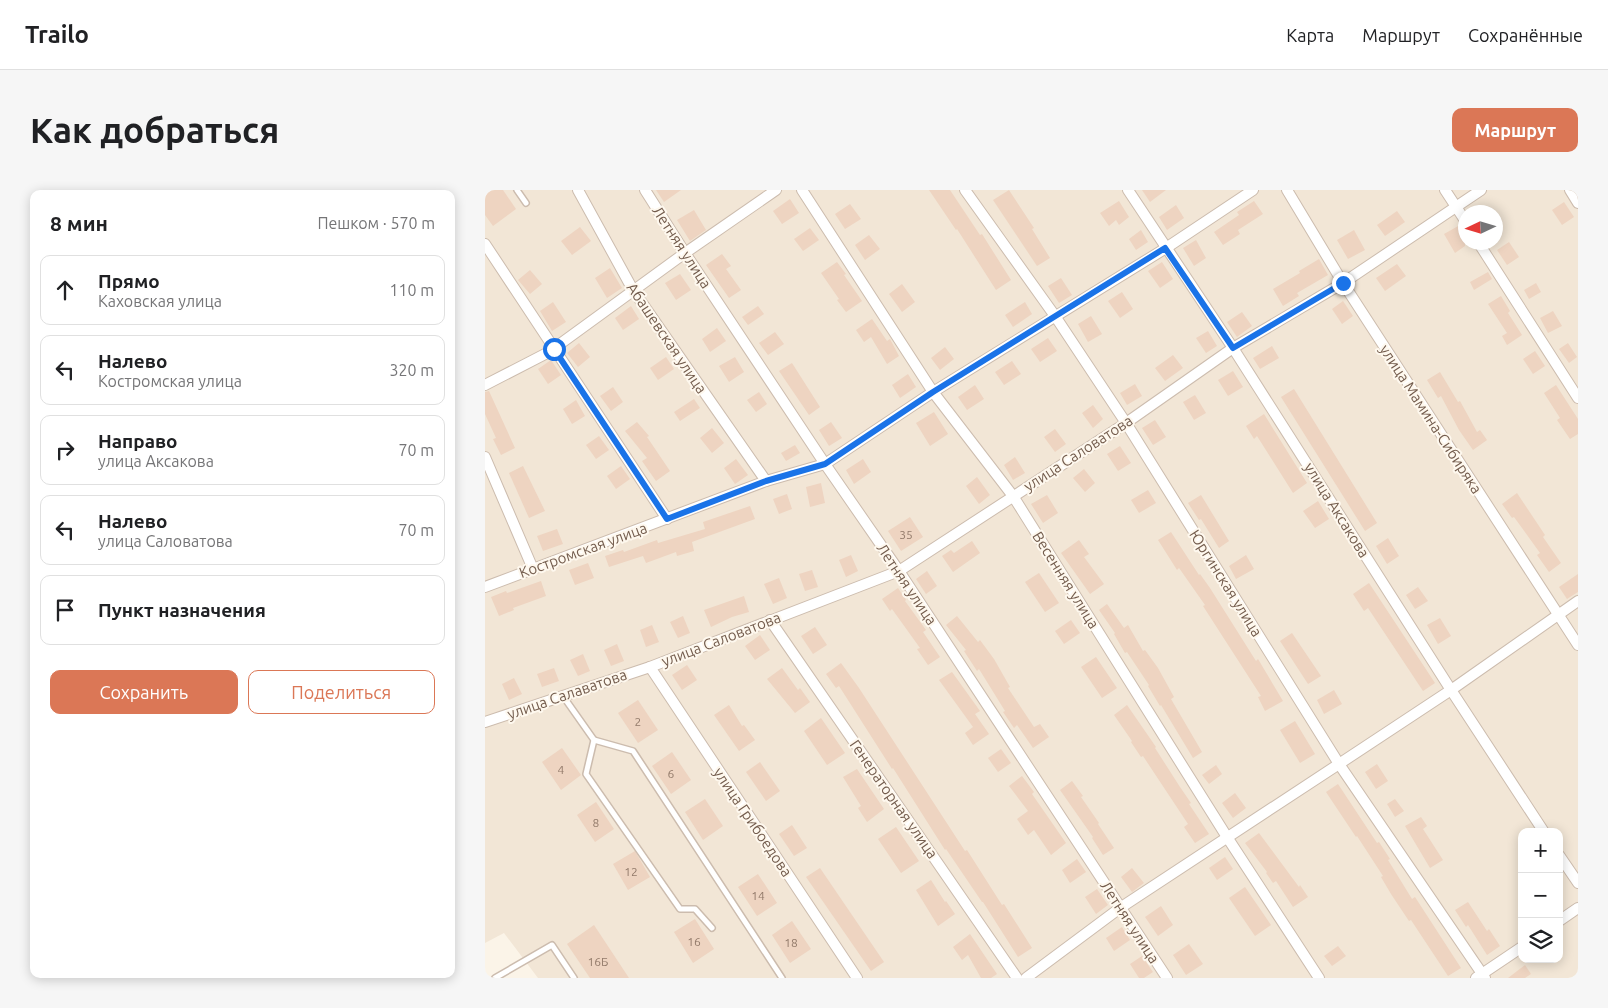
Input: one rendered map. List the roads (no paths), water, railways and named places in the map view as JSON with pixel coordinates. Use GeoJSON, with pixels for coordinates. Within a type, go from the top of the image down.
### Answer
{"type":"FeatureCollection","features":[{"type":"Feature","properties":{"kind":"street","name":"Абашевская улица"},"geometry":{"type":"LineString","coordinates":[[578,190],[633,290],[766,481]]}},
{"type":"Feature","properties":{"kind":"street","name":"Летняя улица"},"geometry":{"type":"LineString","coordinates":[[645,190],[1167,978]]}},
{"type":"Feature","properties":{"kind":"street"},"geometry":{"type":"LineString","coordinates":[[485,385],[554,349],[633,290],[776,190]]}},
{"type":"Feature","properties":{"kind":"street","name":"Весенняя улица"},"geometry":{"type":"LineString","coordinates":[[802,190],[933,392],[1013,496],[1227,838],[1319,978]]}},
{"type":"Feature","properties":{"kind":"street","name":"Юргинская улица"},"geometry":{"type":"LineString","coordinates":[[965,190],[1055,316],[1125,423],[1339,764],[1481,977]]}},
{"type":"Feature","properties":{"kind":"street","name":"улица Аксакова"},"geometry":{"type":"LineString","coordinates":[[1127,190],[1233,348],[1541,828]]}},
{"type":"Feature","properties":{"kind":"street","name":"Костромская улица"},"geometry":{"type":"LineString","coordinates":[[485,587],[766,481],[825,464],[933,392],[1165,248],[1253,190]]}},
{"type":"Feature","properties":{"kind":"street","name":"улица Мамина-Сибиряка"},"geometry":{"type":"LineString","coordinates":[[1287,190],[1343,283],[1578,645]]}},
{"type":"Feature","properties":{"kind":"street"},"geometry":{"type":"LineString","coordinates":[[1445,190],[1458,210]]}},
{"type":"Feature","properties":{"kind":"street","name":"улица Саловатова"},"geometry":{"type":"LineString","coordinates":[[650,667],[899,571],[1125,423],[1233,348],[1343,283],[1481,190]]}},
{"type":"Feature","properties":{"kind":"street"},"geometry":{"type":"LineString","coordinates":[[1570,190],[1578,203]]}},
{"type":"Feature","properties":{"kind":"street"},"geometry":{"type":"LineString","coordinates":[[485,244],[667,519]]}},
{"type":"Feature","properties":{"kind":"street"},"geometry":{"type":"LineString","coordinates":[[1484,250],[1578,398]]}},
{"type":"Feature","properties":{"kind":"street"},"geometry":{"type":"LineString","coordinates":[[485,457],[533,569]]}},
{"type":"Feature","properties":{"kind":"street"},"geometry":{"type":"LineString","coordinates":[[1026,978],[1120,908],[1451,690],[1578,601]]}},
{"type":"Feature","properties":{"kind":"street","name":"Генераторная улица"},"geometry":{"type":"LineString","coordinates":[[770,620],[1017,978]]}},
{"type":"Feature","properties":{"kind":"street","name":"улица Салаватова"},"geometry":{"type":"LineString","coordinates":[[485,722],[650,667]]}},
{"type":"Feature","properties":{"kind":"street","name":"улица Грибоедова"},"geometry":{"type":"LineString","coordinates":[[650,667],[857,978]]}},
{"type":"Feature","properties":{"kind":"street"},"geometry":{"type":"LineString","coordinates":[[1563,861],[1578,883]]}},
{"type":"Feature","properties":{"kind":"street"},"geometry":{"type":"LineString","coordinates":[[1563,918],[1578,908]]}},
{"type":"Feature","properties":{"kind":"street"},"geometry":{"type":"LineString","coordinates":[[1481,977],[1518,950]]}},
{"type":"Feature","properties":{"kind":"lane"},"geometry":{"type":"LineString","coordinates":[[517,190],[526,203]]}},
{"type":"Feature","properties":{"kind":"lane"},"geometry":{"type":"LineString","coordinates":[[563,696],[594,740],[633,751],[782,978]]}},
{"type":"Feature","properties":{"kind":"lane"},"geometry":{"type":"LineString","coordinates":[[594,740],[586,774],[680,909],[695,909],[711,928]]}},
{"type":"Feature","properties":{"kind":"lane"},"geometry":{"type":"LineString","coordinates":[[495,978],[551,945],[574,978]]}}]}
